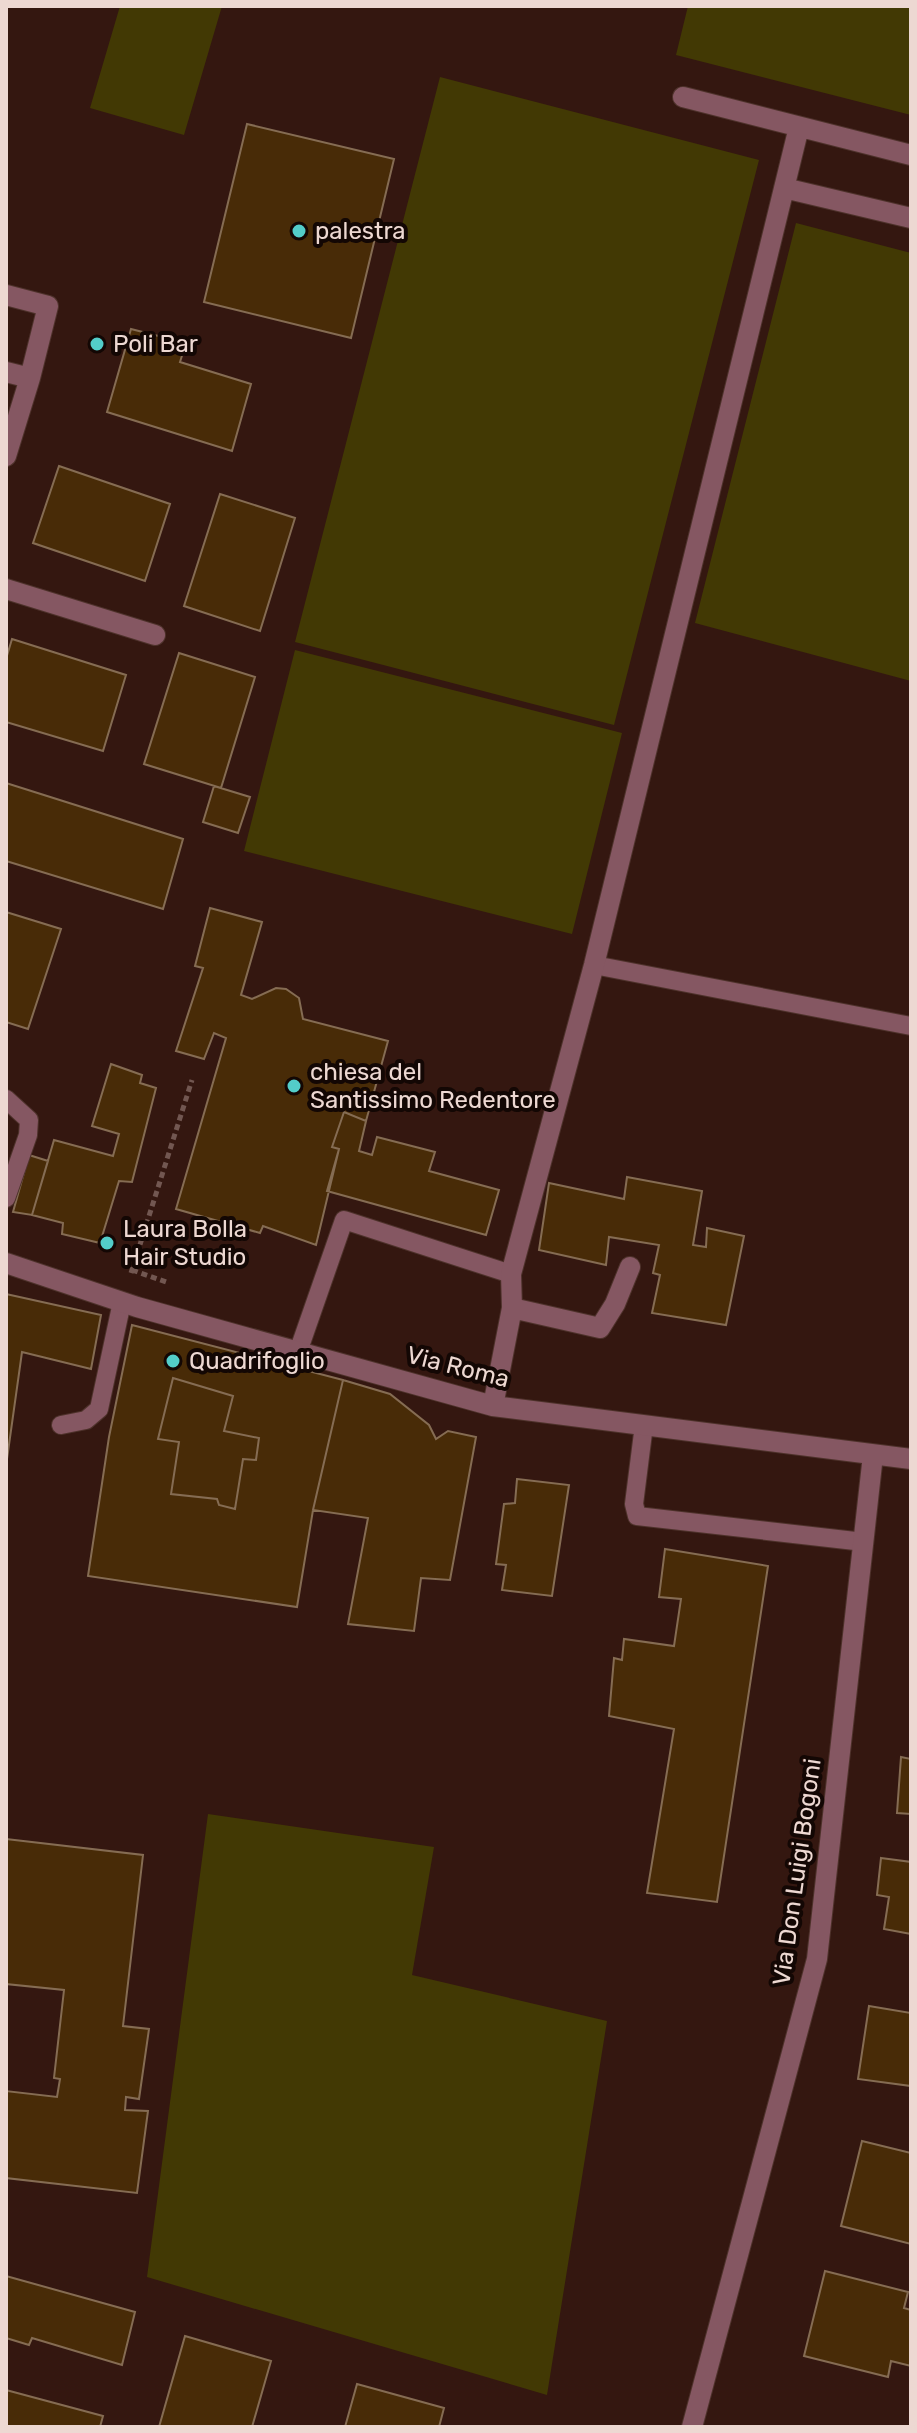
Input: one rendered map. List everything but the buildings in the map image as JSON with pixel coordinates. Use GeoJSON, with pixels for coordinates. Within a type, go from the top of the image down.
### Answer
{"type":"FeatureCollection","features":[{"type":"Feature","properties":{"kind":"street"},"geometry":{"type":"LineString","coordinates":[[683,97],[911,155]]}},
{"type":"Feature","properties":{"kind":"street"},"geometry":{"type":"LineString","coordinates":[[493,1406],[512,1308],[511,1274],[594,965],[799,127]]}},
{"type":"Feature","properties":{"kind":"street"},"geometry":{"type":"LineString","coordinates":[[784,188],[911,218]]}},
{"type":"Feature","properties":{"kind":"street"},"geometry":{"type":"LineString","coordinates":[[6,295],[48,306],[6,456]]}},
{"type":"Feature","properties":{"kind":"street"},"geometry":{"type":"LineString","coordinates":[[6,372],[30,378]]}},
{"type":"Feature","properties":{"kind":"street"},"geometry":{"type":"LineString","coordinates":[[6,589],[155,635]]}},
{"type":"Feature","properties":{"kind":"street","name":"Via Roma"},"geometry":{"type":"LineString","coordinates":[[6,1263],[122,1302],[493,1406],[911,1459]]}},
{"type":"Feature","properties":{"kind":"street"},"geometry":{"type":"LineString","coordinates":[[512,1308],[600,1328],[615,1304],[630,1267]]}},
{"type":"Feature","properties":{"kind":"street","name":"Via Don Luigi Bogoni"},"geometry":{"type":"LineString","coordinates":[[692,2427],[817,1959],[873,1455]]}},
{"type":"Feature","properties":{"kind":"lane"},"geometry":{"type":"LineString","coordinates":[[594,965],[911,1026]]}},
{"type":"Feature","properties":{"kind":"lane"},"geometry":{"type":"LineString","coordinates":[[6,1099],[29,1120],[28,1135],[6,1198]]}},
{"type":"Feature","properties":{"kind":"lane"},"geometry":{"type":"LineString","coordinates":[[298,1352],[344,1220],[511,1274]]}},
{"type":"Feature","properties":{"kind":"lane"},"geometry":{"type":"LineString","coordinates":[[61,1425],[86,1420],[99,1409],[122,1302]]}},
{"type":"Feature","properties":{"kind":"lane"},"geometry":{"type":"LineString","coordinates":[[644,1425],[634,1504],[637,1516],[864,1542]]}},
{"type":"Feature","properties":{"kind":"path"},"geometry":{"type":"LineString","coordinates":[[122,1302],[192,1080]]}},
{"type":"Feature","properties":{"kind":"shaded area"},"geometry":{"type":"Polygon","coordinates":[[[120,6],[222,6],[184,135],[90,108],[120,6]]]}},
{"type":"Feature","properties":{"kind":"shaded area"},"geometry":{"type":"Polygon","coordinates":[[[688,6],[911,6],[911,115],[676,55],[688,6]]]}},
{"type":"Feature","properties":{"kind":"shaded area"},"geometry":{"type":"Polygon","coordinates":[[[440,77],[759,160],[614,725],[295,642],[440,77]]]}},
{"type":"Feature","properties":{"kind":"shaded area"},"geometry":{"type":"Polygon","coordinates":[[[796,223],[911,253],[911,681],[695,623],[796,223]]]}},
{"type":"Feature","properties":{"kind":"shaded area"},"geometry":{"type":"Polygon","coordinates":[[[295,650],[622,733],[572,934],[244,851],[295,650]]]}},
{"type":"Feature","properties":{"kind":"shaded area"},"geometry":{"type":"Polygon","coordinates":[[[208,1814],[434,1847],[412,1975],[607,2021],[547,2395],[147,2277],[208,1814]]]}},
{"type":"Feature","properties":{"kind":"place","name":"palestra"},"geometry":{"type":"Point","coordinates":[299,231]}},
{"type":"Feature","properties":{"kind":"place","name":"Poli Bar"},"geometry":{"type":"Point","coordinates":[97,344]}},
{"type":"Feature","properties":{"kind":"place","name":"chiesa del Santissimo Redentore"},"geometry":{"type":"Point","coordinates":[294,1086]}},
{"type":"Feature","properties":{"kind":"place","name":"Laura Bolla Hair Studio"},"geometry":{"type":"Point","coordinates":[107,1243]}},
{"type":"Feature","properties":{"kind":"place","name":"Quadrifoglio"},"geometry":{"type":"Point","coordinates":[173,1361]}}]}
